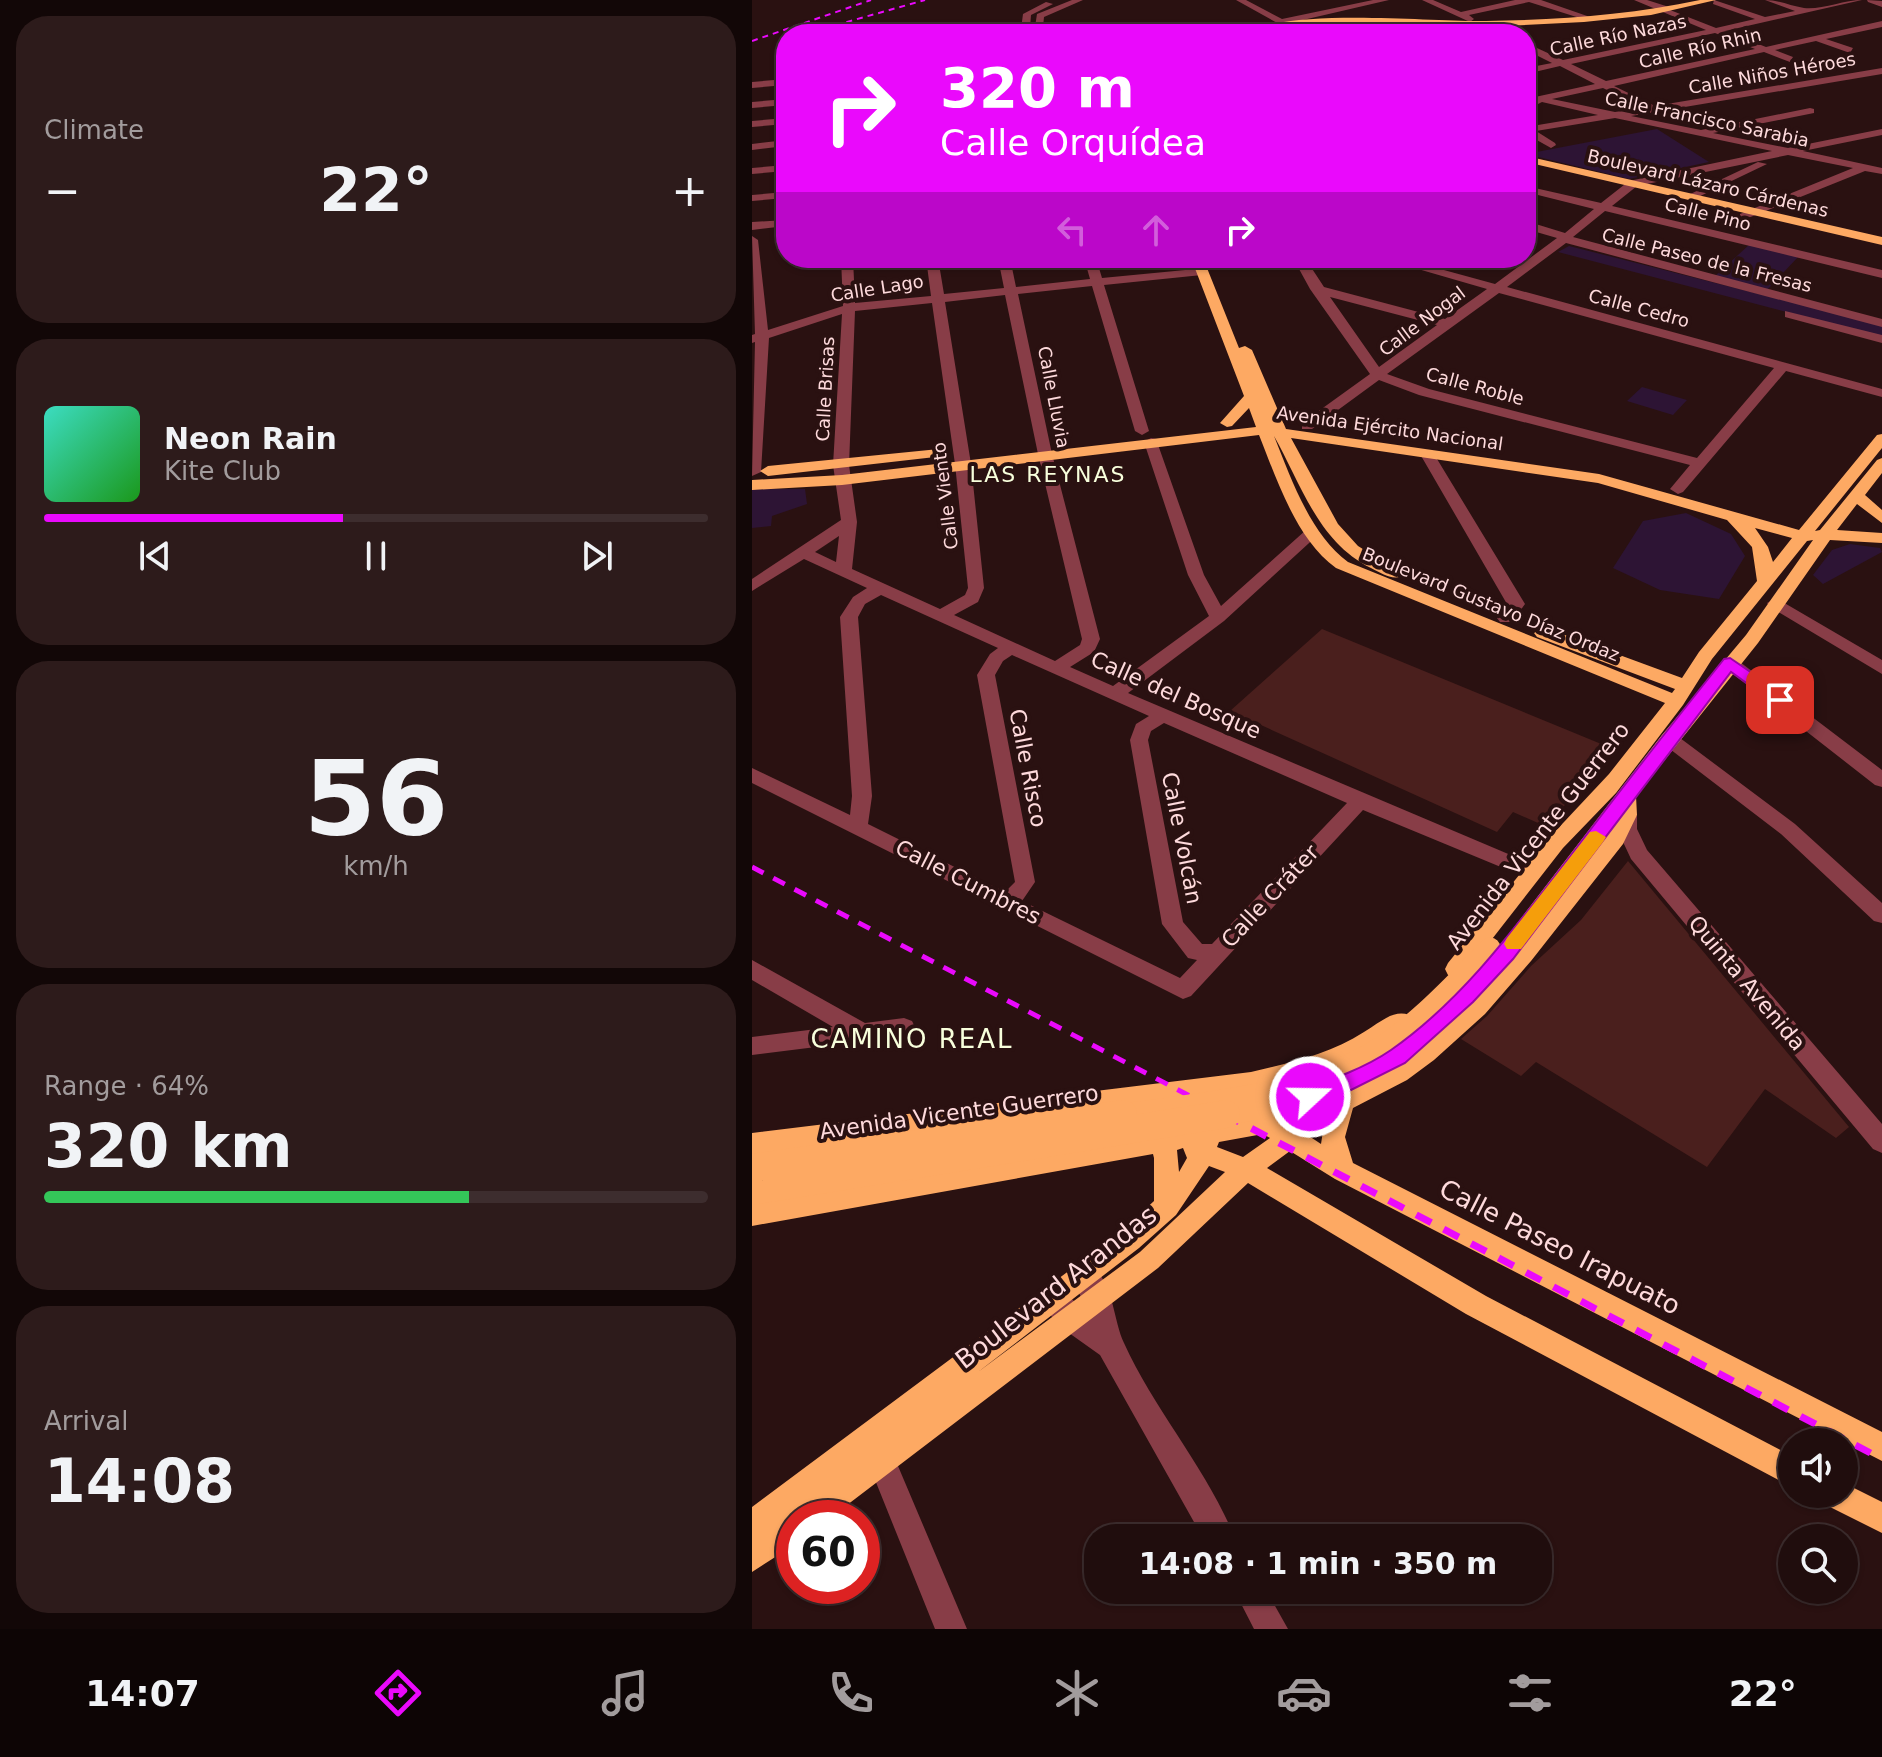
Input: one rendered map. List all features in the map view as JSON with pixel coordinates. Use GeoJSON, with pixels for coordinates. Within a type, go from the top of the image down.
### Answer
{"type":"FeatureCollection","features":[{"type":"Feature","properties":{"kind":"main road"},"geometry":{"type":"LineString","coordinates":[[1497,24],[1666,10],[1716,1]]}},
{"type":"Feature","properties":{"kind":"main road"},"geometry":{"type":"LineString","coordinates":[[1496,24],[1666,10]]}},
{"type":"Feature","properties":{"kind":"main road"},"geometry":{"type":"LineString","coordinates":[[1305,17],[1456,24]]}},
{"type":"Feature","properties":{"kind":"main road"},"geometry":{"type":"LineString","coordinates":[[1299,24],[1346,20]]}},
{"type":"Feature","properties":{"kind":"main road","name":"Boulevard Lázaro Cárdenas"},"geometry":{"type":"LineString","coordinates":[[1536,162],[1882,247]]}},
{"type":"Feature","properties":{"kind":"main road","name":"Boulevard Lázaro Cárdenas"},"geometry":{"type":"LineString","coordinates":[[1536,167],[1690,197],[1747,213],[1882,241]]}},
{"type":"Feature","properties":{"kind":"main road","name":"Boulevard Gustavo Díaz Ordaz"},"geometry":{"type":"LineString","coordinates":[[1203,268],[1250,398],[1271,425],[1335,531],[1353,550],[1399,576],[1506,618],[1680,694]]}},
{"type":"Feature","properties":{"kind":"main road","name":"Boulevard Gustavo Díaz Ordaz"},"geometry":{"type":"LineString","coordinates":[[1204,268],[1271,425],[1312,533],[1328,555],[1342,565],[1680,694]]}},
{"type":"Feature","properties":{"kind":"main road"},"geometry":{"type":"LineString","coordinates":[[1227,423],[1250,398]]}},
{"type":"Feature","properties":{"kind":"main road","name":"Avenida Ejército Nacional"},"geometry":{"type":"LineString","coordinates":[[1147,437],[1227,423],[1307,426],[1603,470],[1678,489],[1805,531]]}},
{"type":"Feature","properties":{"kind":"main road","name":"Avenida Ejército Nacional"},"geometry":{"type":"LineString","coordinates":[[752,476],[842,472],[1271,425],[1427,454],[1599,479],[1728,515],[1805,531]]}},
{"type":"Feature","properties":{"kind":"main road","name":"Avenida Vicente Guerrero"},"geometry":{"type":"LineString","coordinates":[[1623,797],[1680,694],[1705,656],[1882,438]]}},
{"type":"Feature","properties":{"kind":"main road","name":"Avenida Vicente Guerrero"},"geometry":{"type":"LineString","coordinates":[[752,1191],[1289,1104],[1331,1090],[1397,1057],[1466,996],[1498,951],[1730,663],[1853,500],[1876,482],[1882,463]]}},
{"type":"Feature","properties":{"kind":"main road"},"geometry":{"type":"LineString","coordinates":[[1839,490],[1882,518]]}},
{"type":"Feature","properties":{"kind":"main road"},"geometry":{"type":"LineString","coordinates":[[1853,500],[1882,531]]}},
{"type":"Feature","properties":{"kind":"main road"},"geometry":{"type":"LineString","coordinates":[[1728,515],[1750,531],[1760,545],[1767,559],[1765,584]]}},
{"type":"Feature","properties":{"kind":"main road"},"geometry":{"type":"LineString","coordinates":[[1828,532],[1859,527],[1882,531]]}},
{"type":"Feature","properties":{"kind":"main road"},"geometry":{"type":"LineString","coordinates":[[1805,531],[1882,538]]}},
{"type":"Feature","properties":{"kind":"main road"},"geometry":{"type":"LineString","coordinates":[[752,1144],[1219,1087],[1302,1069],[1345,1052],[1389,1030],[1421,1007],[1475,949],[1532,872],[1623,797]]}},
{"type":"Feature","properties":{"kind":"main road","name":"Boulevard Arandas"},"geometry":{"type":"LineString","coordinates":[[752,1526],[877,1449],[1072,1319],[1149,1260],[1246,1169],[1277,1130],[1401,1072],[1424,1054],[1513,970],[1612,842],[1623,797]]}},
{"type":"Feature","properties":{"kind":"main road","name":"Avenida Vicente Guerrero"},"geometry":{"type":"LineString","coordinates":[[752,1168],[1283,1087],[1324,1074],[1387,1043],[1498,951]]}},
{"type":"Feature","properties":{"kind":"main road"},"geometry":{"type":"LineString","coordinates":[[1302,1069],[1300,1090],[1308,1101],[1332,1106],[1331,1138],[1344,1171]]}},
{"type":"Feature","properties":{"kind":"main road","name":"Boulevard Arandas"},"geometry":{"type":"LineString","coordinates":[[825,1500],[877,1449],[1052,1298],[1167,1207],[1208,1143],[1219,1087]]}},
{"type":"Feature","properties":{"kind":"main road","name":"Calle Paseo Irapuato"},"geometry":{"type":"LineString","coordinates":[[1219,1087],[1277,1130],[1344,1171],[1882,1447]]}},
{"type":"Feature","properties":{"kind":"main road"},"geometry":{"type":"LineString","coordinates":[[1156,1095],[1164,1143],[1167,1207]]}},
{"type":"Feature","properties":{"kind":"main road"},"geometry":{"type":"LineString","coordinates":[[752,1215],[1164,1143],[1208,1143],[1277,1130]]}},
{"type":"Feature","properties":{"kind":"main road"},"geometry":{"type":"LineString","coordinates":[[1208,1143],[1246,1169],[1476,1305],[1778,1465]]}},
{"type":"Feature","properties":{"kind":"main road"},"geometry":{"type":"LineString","coordinates":[[1858,1506],[1882,1518]]}},
{"type":"Feature","properties":{"kind":"main road"},"geometry":{"type":"LineString","coordinates":[[752,1557],[776,1539]]}},
{"type":"Feature","properties":{"kind":"street"},"geometry":{"type":"LineString","coordinates":[[1026,24],[1027,14],[1060,0]]}},
{"type":"Feature","properties":{"kind":"street"},"geometry":{"type":"LineString","coordinates":[[1039,24],[1040,16],[1079,0]]}},
{"type":"Feature","properties":{"kind":"street"},"geometry":{"type":"LineString","coordinates":[[1240,0],[1285,24]]}},
{"type":"Feature","properties":{"kind":"street"},"geometry":{"type":"LineString","coordinates":[[1289,24],[1305,17],[1385,0]]}},
{"type":"Feature","properties":{"kind":"street"},"geometry":{"type":"LineString","coordinates":[[1426,0],[1482,24]]}},
{"type":"Feature","properties":{"kind":"street"},"geometry":{"type":"LineString","coordinates":[[1460,15],[1529,0],[1586,17]]}},
{"type":"Feature","properties":{"kind":"street"},"geometry":{"type":"LineString","coordinates":[[1638,0],[1790,59]]}},
{"type":"Feature","properties":{"kind":"street"},"geometry":{"type":"LineString","coordinates":[[1769,0],[1882,34]]}},
{"type":"Feature","properties":{"kind":"street","name":"Calle Río Nazas"},"geometry":{"type":"LineString","coordinates":[[1536,69],[1858,0]]}},
{"type":"Feature","properties":{"kind":"street"},"geometry":{"type":"LineString","coordinates":[[1871,0],[1882,4]]}},
{"type":"Feature","properties":{"kind":"street"},"geometry":{"type":"LineString","coordinates":[[1716,1],[1850,50]]}},
{"type":"Feature","properties":{"kind":"street"},"geometry":{"type":"LineString","coordinates":[[1312,7],[1333,19]]}},
{"type":"Feature","properties":{"kind":"street","name":"Calle Río Rhin"},"geometry":{"type":"LineString","coordinates":[[1536,101],[1882,24]]}},
{"type":"Feature","properties":{"kind":"street"},"geometry":{"type":"LineString","coordinates":[[1536,51],[1654,109]]}},
{"type":"Feature","properties":{"kind":"street","name":"Calle Niños Héroes"},"geometry":{"type":"LineString","coordinates":[[1536,128],[1882,71]]}},
{"type":"Feature","properties":{"kind":"street"},"geometry":{"type":"LineString","coordinates":[[1536,77],[1540,79]]}},
{"type":"Feature","properties":{"kind":"street"},"geometry":{"type":"LineString","coordinates":[[752,85],[776,83]]}},
{"type":"Feature","properties":{"kind":"street"},"geometry":{"type":"LineString","coordinates":[[1553,86],[1567,93]]}},
{"type":"Feature","properties":{"kind":"street"},"geometry":{"type":"LineString","coordinates":[[1769,90],[1783,97]]}},
{"type":"Feature","properties":{"kind":"street","name":"Calle Francisco Sarabia"},"geometry":{"type":"LineString","coordinates":[[1536,99],[1882,171]]}},
{"type":"Feature","properties":{"kind":"street"},"geometry":{"type":"LineString","coordinates":[[752,105],[776,103]]}},
{"type":"Feature","properties":{"kind":"street"},"geometry":{"type":"LineString","coordinates":[[1698,133],[1810,111],[1796,104]]}},
{"type":"Feature","properties":{"kind":"street"},"geometry":{"type":"LineString","coordinates":[[752,124],[776,122]]}},
{"type":"Feature","properties":{"kind":"street"},"geometry":{"type":"LineString","coordinates":[[1630,186],[1882,132]]}},
{"type":"Feature","properties":{"kind":"street"},"geometry":{"type":"LineString","coordinates":[[1536,136],[1551,145]]}},
{"type":"Feature","properties":{"kind":"street"},"geometry":{"type":"LineString","coordinates":[[752,147],[776,144]]}},
{"type":"Feature","properties":{"kind":"street"},"geometry":{"type":"LineString","coordinates":[[1690,197],[1785,152]]}},
{"type":"Feature","properties":{"kind":"street"},"geometry":{"type":"LineString","coordinates":[[1747,213],[1865,167]]}},
{"type":"Feature","properties":{"kind":"street"},"geometry":{"type":"LineString","coordinates":[[752,171],[776,169]]}},
{"type":"Feature","properties":{"kind":"street","name":"Calle Nogal"},"geometry":{"type":"LineString","coordinates":[[1536,259],[1630,186]]}},
{"type":"Feature","properties":{"kind":"street","name":"Calle Pino"},"geometry":{"type":"LineString","coordinates":[[1536,191],[1882,274]]}},
{"type":"Feature","properties":{"kind":"street"},"geometry":{"type":"LineString","coordinates":[[752,198],[776,196]]}},
{"type":"Feature","properties":{"kind":"street"},"geometry":{"type":"LineString","coordinates":[[752,226],[776,224]]}},
{"type":"Feature","properties":{"kind":"street","name":"Calle Paseo de la Fresas"},"geometry":{"type":"LineString","coordinates":[[1536,227],[1552,231],[1563,240],[1882,323]]}},
{"type":"Feature","properties":{"kind":"street"},"geometry":{"type":"LineString","coordinates":[[752,240],[757,338],[752,476]]}},
{"type":"Feature","properties":{"kind":"street"},"geometry":{"type":"LineString","coordinates":[[1536,254],[1562,255]]}},
{"type":"Feature","properties":{"kind":"street","name":"Calle Paseo de la Fresas"},"geometry":{"type":"LineString","coordinates":[[1578,259],[1882,339]]}},
{"type":"Feature","properties":{"kind":"street","name":"Calle Brisas"},"geometry":{"type":"LineString","coordinates":[[843,571],[849,522],[842,472],[849,308],[847,268]]}},
{"type":"Feature","properties":{"kind":"street","name":"Calle Viento"},"geometry":{"type":"LineString","coordinates":[[934,268],[962,458],[976,588],[972,598],[941,615]]}},
{"type":"Feature","properties":{"kind":"street","name":"Calle Lluvia"},"geometry":{"type":"LineString","coordinates":[[1006,268],[1044,448],[1091,639],[1088,648],[1058,667]]}},
{"type":"Feature","properties":{"kind":"street"},"geometry":{"type":"LineString","coordinates":[[1092,268],[1196,575],[1218,617]]}},
{"type":"Feature","properties":{"kind":"street","name":"Calle Lago"},"geometry":{"type":"LineString","coordinates":[[757,338],[849,308],[1096,282],[1170,268]]}},
{"type":"Feature","properties":{"kind":"street"},"geometry":{"type":"LineString","coordinates":[[1304,268],[1367,364],[1380,376]]}},
{"type":"Feature","properties":{"kind":"street","name":"Calle Cedro"},"geometry":{"type":"LineString","coordinates":[[1422,268],[1882,393]]}},
{"type":"Feature","properties":{"kind":"street","name":"Calle Nogal"},"geometry":{"type":"LineString","coordinates":[[1307,426],[1380,376],[1523,268]]}},
{"type":"Feature","properties":{"kind":"street"},"geometry":{"type":"LineString","coordinates":[[1316,289],[1448,324]]}},
{"type":"Feature","properties":{"kind":"street"},"geometry":{"type":"LineString","coordinates":[[1678,489],[1784,365]]}},
{"type":"Feature","properties":{"kind":"street","name":"Calle Roble"},"geometry":{"type":"LineString","coordinates":[[1380,376],[1424,392],[1700,463]]}},
{"type":"Feature","properties":{"kind":"street"},"geometry":{"type":"LineString","coordinates":[[1427,454],[1516,604],[1506,618]]}},
{"type":"Feature","properties":{"kind":"street"},"geometry":{"type":"LineString","coordinates":[[752,586],[849,522]]}},
{"type":"Feature","properties":{"kind":"street"},"geometry":{"type":"LineString","coordinates":[[1115,694],[1218,617],[1312,533]]}},
{"type":"Feature","properties":{"kind":"street","name":"Calle del Bosque"},"geometry":{"type":"LineString","coordinates":[[804,553],[878,589],[1013,646],[1359,802],[1532,872]]}},
{"type":"Feature","properties":{"kind":"street"},"geometry":{"type":"LineString","coordinates":[[858,827],[862,796],[849,617],[859,601],[878,589]]}},
{"type":"Feature","properties":{"kind":"street"},"geometry":{"type":"LineString","coordinates":[[1776,603],[1882,668]]}},
{"type":"Feature","properties":{"kind":"street","name":"Calle Risco"},"geometry":{"type":"LineString","coordinates":[[1006,902],[1020,891],[1025,882],[986,675],[996,658],[1013,646]]}},
{"type":"Feature","properties":{"kind":"street"},"geometry":{"type":"LineString","coordinates":[[1730,663],[1882,780]]}},
{"type":"Feature","properties":{"kind":"street","name":"Calle Volcán"},"geometry":{"type":"LineString","coordinates":[[1163,716],[1143,728],[1139,740],[1173,924],[1196,952],[1217,953]]}},
{"type":"Feature","properties":{"kind":"street"},"geometry":{"type":"LineString","coordinates":[[1669,739],[1788,829],[1882,915]]}},
{"type":"Feature","properties":{"kind":"street","name":"Calle Cumbres"},"geometry":{"type":"LineString","coordinates":[[752,775],[1183,990]]}},
{"type":"Feature","properties":{"kind":"street","name":"Quinta Avenida"},"geometry":{"type":"LineString","coordinates":[[1623,797],[1630,841],[1638,854],[1882,1142]]}},
{"type":"Feature","properties":{"kind":"street","name":"Calle Cráter"},"geometry":{"type":"LineString","coordinates":[[1183,990],[1359,802]]}},
{"type":"Feature","properties":{"kind":"street"},"geometry":{"type":"LineString","coordinates":[[752,969],[862,1032]]}},
{"type":"Feature","properties":{"kind":"street"},"geometry":{"type":"LineString","coordinates":[[752,1046],[904,1027]]}},
{"type":"Feature","properties":{"kind":"street"},"geometry":{"type":"LineString","coordinates":[[1084,1275],[1098,1299],[1110,1346],[1212,1524]]}},
{"type":"Feature","properties":{"kind":"street"},"geometry":{"type":"LineString","coordinates":[[1052,1298],[1072,1319],[1110,1346]]}},
{"type":"Feature","properties":{"kind":"street"},"geometry":{"type":"LineString","coordinates":[[877,1449],[951,1629]]}},
{"type":"Feature","properties":{"kind":"street"},"geometry":{"type":"LineString","coordinates":[[1257,1604],[1272,1629]]}},
{"type":"Feature","properties":{"kind":"shaded area"},"geometry":{"type":"Polygon","coordinates":[[[1657,129],[1709,162],[1629,179],[1536,156],[1536,152],[1657,129]]]}},
{"type":"Feature","properties":{"kind":"shaded area"},"geometry":{"type":"Polygon","coordinates":[[[1750,244],[1799,256],[1767,290],[1714,277],[1750,244]]]}},
{"type":"Feature","properties":{"kind":"shaded area"},"geometry":{"type":"Polygon","coordinates":[[[1569,246],[1882,325],[1882,337],[1558,252],[1569,246]]]}},
{"type":"Feature","properties":{"kind":"shaded area"},"geometry":{"type":"Polygon","coordinates":[[[1642,387],[1687,400],[1673,415],[1627,401],[1642,387]]]}},
{"type":"Feature","properties":{"kind":"shaded area"},"geometry":{"type":"Polygon","coordinates":[[[752,489],[805,489],[807,504],[772,516],[771,526],[752,528],[752,489]]]}},
{"type":"Feature","properties":{"kind":"shaded area"},"geometry":{"type":"Polygon","coordinates":[[[1686,513],[1731,534],[1745,556],[1719,599],[1660,590],[1613,568],[1643,521],[1686,513]]]}},
{"type":"Feature","properties":{"kind":"shaded area"},"geometry":{"type":"Polygon","coordinates":[[[1850,544],[1880,548],[1882,552],[1823,584],[1813,575],[1832,550],[1850,544]]]}},
{"type":"Feature","properties":{"kind":"building"},"geometry":{"type":"Polygon","coordinates":[[[1322,629],[1611,748],[1547,827],[1513,812],[1497,832],[1230,711],[1322,629]]]}},
{"type":"Feature","properties":{"kind":"building"},"geometry":{"type":"Polygon","coordinates":[[[1628,861],[1849,1127],[1836,1138],[1765,1089],[1707,1167],[1536,1062],[1521,1076],[1461,1039],[1487,1016],[1531,966],[1581,920],[1628,861]]]}},
{"type":"Feature","properties":{"kind":"railway"},"geometry":{"type":"LineString","coordinates":[[801,24],[871,0]]}},
{"type":"Feature","properties":{"kind":"railway"},"geometry":{"type":"LineString","coordinates":[[840,24],[925,0]]}},
{"type":"Feature","properties":{"kind":"railway"},"geometry":{"type":"LineString","coordinates":[[752,41],[776,33]]}},
{"type":"Feature","properties":{"kind":"railway"},"geometry":{"type":"LineString","coordinates":[[752,867],[1228,1116]]}},
{"type":"Feature","properties":{"kind":"railway"},"geometry":{"type":"LineString","coordinates":[[1224,1114],[1882,1459]]}},
{"type":"Feature","properties":{"kind":"slow traffic"},"geometry":{"type":"LineString","coordinates":[[1514,944],[1596,837]]}},
{"type":"Feature","properties":{"kind":"district","name":"LAS REYNAS"},"geometry":{"type":"Point","coordinates":[1048,474]}},
{"type":"Feature","properties":{"kind":"district","name":"CAMINO REAL"},"geometry":{"type":"Point","coordinates":[912,1039]}},
{"type":"Feature","properties":{"kind":"route"},"geometry":{"type":"LineString","coordinates":[[1310,1097],[1331,1090],[1397,1057],[1466,996],[1506,954],[1730,663],[1780,700]]}}]}
